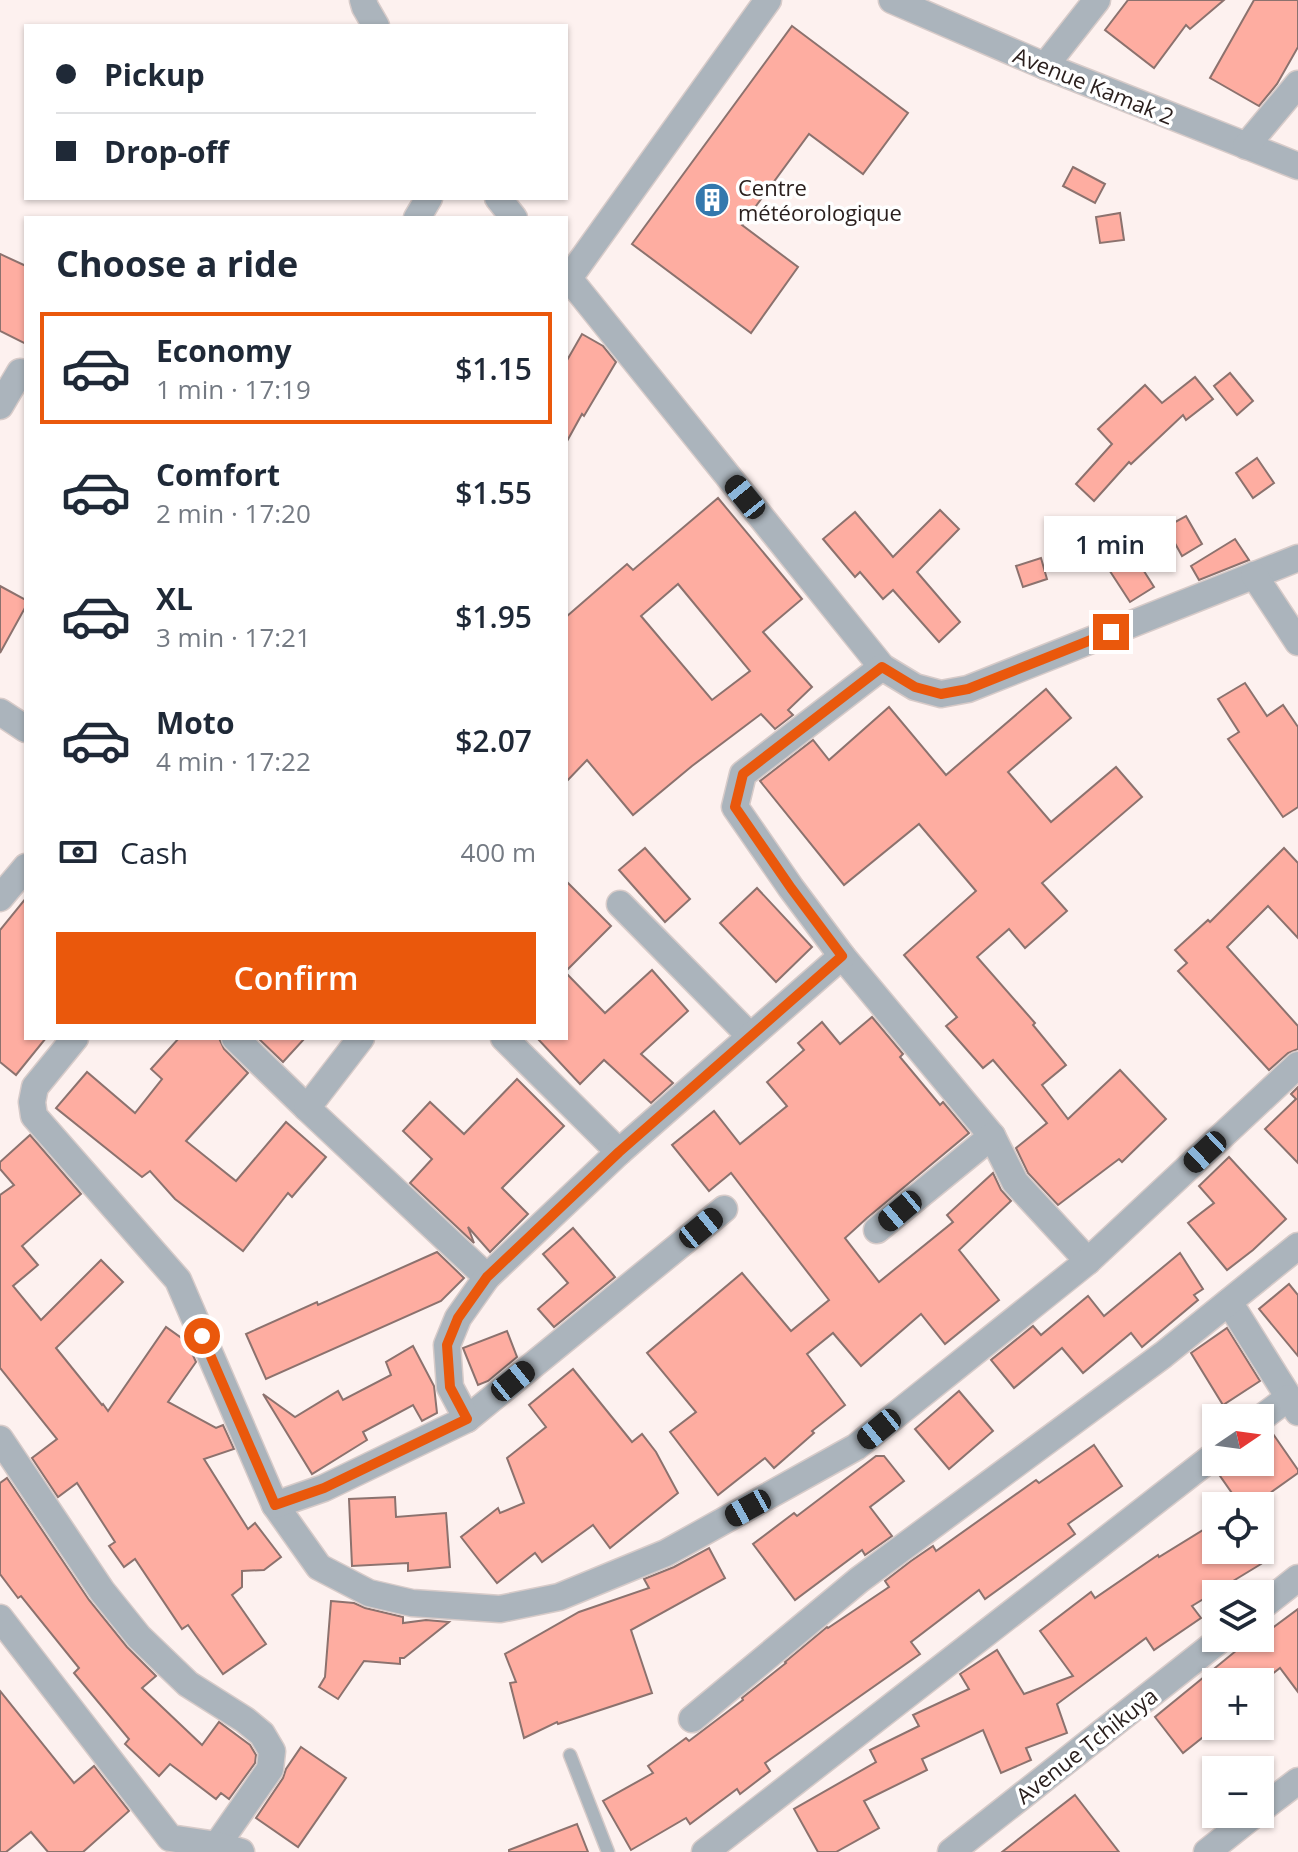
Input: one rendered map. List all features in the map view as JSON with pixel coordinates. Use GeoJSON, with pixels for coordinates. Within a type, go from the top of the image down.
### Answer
{"type":"FeatureCollection","features":[{"type":"Feature","properties":{"kind":"street"},"geometry":{"type":"LineString","coordinates":[[363,0],[375,24]]}},
{"type":"Feature","properties":{"kind":"street"},"geometry":{"type":"LineString","coordinates":[[768,0],[568,276],[882,667],[915,687],[941,694],[968,689],[1298,558]]}},
{"type":"Feature","properties":{"kind":"street","name":"Avenue Kamak 2"},"geometry":{"type":"LineString","coordinates":[[892,0],[1045,66],[1298,166]]}},
{"type":"Feature","properties":{"kind":"street"},"geometry":{"type":"LineString","coordinates":[[1045,66],[1097,0]]}},
{"type":"Feature","properties":{"kind":"street"},"geometry":{"type":"LineString","coordinates":[[1246,146],[1298,84]]}},
{"type":"Feature","properties":{"kind":"street"},"geometry":{"type":"LineString","coordinates":[[500,200],[512,216]]}},
{"type":"Feature","properties":{"kind":"street"},"geometry":{"type":"LineString","coordinates":[[0,406],[20,372]]}},
{"type":"Feature","properties":{"kind":"street"},"geometry":{"type":"LineString","coordinates":[[1254,575],[1298,642]]}},
{"type":"Feature","properties":{"kind":"street"},"geometry":{"type":"LineString","coordinates":[[882,667],[743,774],[735,807],[842,956],[992,1136],[1015,1182],[1088,1261]]}},
{"type":"Feature","properties":{"kind":"street"},"geometry":{"type":"LineString","coordinates":[[0,712],[24,728]]}},
{"type":"Feature","properties":{"kind":"street"},"geometry":{"type":"LineString","coordinates":[[0,898],[24,869]]}},
{"type":"Feature","properties":{"kind":"street"},"geometry":{"type":"LineString","coordinates":[[620,904],[750,1036]]}},
{"type":"Feature","properties":{"kind":"street"},"geometry":{"type":"LineString","coordinates":[[467,1419],[450,1387],[447,1345],[458,1318],[487,1277],[619,1152],[842,956]]}},
{"type":"Feature","properties":{"kind":"street"},"geometry":{"type":"LineString","coordinates":[[73,1040],[35,1087],[32,1102],[34,1116],[178,1280],[275,1505],[319,1567],[369,1593],[412,1603],[500,1609],[559,1597],[666,1553],[856,1447],[1088,1261],[1298,1065]]}},
{"type":"Feature","properties":{"kind":"street"},"geometry":{"type":"LineString","coordinates":[[237,1040],[487,1277]]}},
{"type":"Feature","properties":{"kind":"street"},"geometry":{"type":"LineString","coordinates":[[307,1108],[359,1040]]}},
{"type":"Feature","properties":{"kind":"street"},"geometry":{"type":"LineString","coordinates":[[506,1040],[619,1152]]}},
{"type":"Feature","properties":{"kind":"street"},"geometry":{"type":"LineString","coordinates":[[877,1230],[992,1136]]}},
{"type":"Feature","properties":{"kind":"street"},"geometry":{"type":"LineString","coordinates":[[275,1505],[324,1488],[467,1419],[724,1209]]}},
{"type":"Feature","properties":{"kind":"street"},"geometry":{"type":"LineString","coordinates":[[692,1719],[859,1580],[1163,1355],[1298,1246]]}},
{"type":"Feature","properties":{"kind":"street"},"geometry":{"type":"LineString","coordinates":[[1229,1302],[1293,1405],[1274,1413]]}},
{"type":"Feature","properties":{"kind":"street"},"geometry":{"type":"LineString","coordinates":[[0,1439],[102,1591],[139,1637],[188,1684],[262,1734],[272,1751],[270,1769],[229,1848],[169,1845],[0,1618]]}},
{"type":"Feature","properties":{"kind":"street"},"geometry":{"type":"LineString","coordinates":[[705,1852],[1202,1465]]}},
{"type":"Feature","properties":{"kind":"street"},"geometry":{"type":"LineString","coordinates":[[1274,1597],[1298,1578]]}},
{"type":"Feature","properties":{"kind":"street","name":"Avenue Tchikuya"},"geometry":{"type":"LineString","coordinates":[[951,1852],[1204,1652]]}},
{"type":"Feature","properties":{"kind":"street"},"geometry":{"type":"LineString","coordinates":[[1274,1800],[1298,1781]]}},
{"type":"Feature","properties":{"kind":"street"},"geometry":{"type":"LineString","coordinates":[[1214,1850],[1239,1828]]}},
{"type":"Feature","properties":{"kind":"lane"},"geometry":{"type":"LineString","coordinates":[[570,1755],[608,1852]]}},
{"type":"Feature","properties":{"kind":"building"},"geometry":{"type":"Polygon","coordinates":[[[1128,0],[1224,0],[1190,29],[1186,25],[1154,68],[1105,30],[1128,0]]]}},
{"type":"Feature","properties":{"kind":"building"},"geometry":{"type":"Polygon","coordinates":[[[1254,0],[1298,0],[1298,47],[1277,84],[1259,106],[1210,78],[1254,0]]]}},
{"type":"Feature","properties":{"kind":"building","name":"Centre météorologique"},"geometry":{"type":"Polygon","coordinates":[[[792,26],[908,113],[863,174],[809,134],[742,225],[798,267],[751,333],[632,244],[792,26]]]}},
{"type":"Feature","properties":{"kind":"building"},"geometry":{"type":"Polygon","coordinates":[[[1073,167],[1105,184],[1095,203],[1063,186],[1073,167]]]}},
{"type":"Feature","properties":{"kind":"building"},"geometry":{"type":"Polygon","coordinates":[[[1120,213],[1124,240],[1100,243],[1096,217],[1120,213]]]}},
{"type":"Feature","properties":{"kind":"building"},"geometry":{"type":"Polygon","coordinates":[[[0,254],[24,265],[24,343],[0,331],[0,254]]]}},
{"type":"Feature","properties":{"kind":"building"},"geometry":{"type":"Polygon","coordinates":[[[582,334],[603,346],[616,362],[568,439],[568,358],[582,334]]]}},
{"type":"Feature","properties":{"kind":"building"},"geometry":{"type":"Polygon","coordinates":[[[1230,373],[1253,401],[1237,415],[1214,386],[1230,373]]]}},
{"type":"Feature","properties":{"kind":"building"},"geometry":{"type":"Polygon","coordinates":[[[1195,377],[1213,399],[1186,420],[1183,415],[1131,464],[1129,462],[1094,501],[1076,484],[1112,444],[1098,429],[1145,385],[1162,403],[1195,377]]]}},
{"type":"Feature","properties":{"kind":"building"},"geometry":{"type":"Polygon","coordinates":[[[1257,458],[1274,483],[1253,498],[1236,473],[1257,458]]]}},
{"type":"Feature","properties":{"kind":"building"},"geometry":{"type":"Polygon","coordinates":[[[718,498],[802,599],[763,632],[812,687],[788,710],[793,715],[775,729],[761,714],[633,815],[587,760],[568,780],[568,615],[627,564],[633,570],[718,498]],[[678,584],[641,616],[712,700],[750,671],[678,584]]]}},
{"type":"Feature","properties":{"kind":"building"},"geometry":{"type":"Polygon","coordinates":[[[940,510],[959,529],[917,572],[960,622],[939,642],[893,590],[883,599],[860,572],[855,577],[823,539],[855,512],[893,557],[940,510]]]}},
{"type":"Feature","properties":{"kind":"building"},"geometry":{"type":"Polygon","coordinates":[[[1186,516],[1202,544],[1182,556],[1166,527],[1186,516]]]}},
{"type":"Feature","properties":{"kind":"building"},"geometry":{"type":"Polygon","coordinates":[[[1235,539],[1249,560],[1199,580],[1191,566],[1235,539]]]}},
{"type":"Feature","properties":{"kind":"building"},"geometry":{"type":"Polygon","coordinates":[[[1130,549],[1154,587],[1130,602],[1106,565],[1130,549]]]}},
{"type":"Feature","properties":{"kind":"building"},"geometry":{"type":"Polygon","coordinates":[[[1041,558],[1047,579],[1023,587],[1016,566],[1041,558]]]}},
{"type":"Feature","properties":{"kind":"building"},"geometry":{"type":"Polygon","coordinates":[[[0,586],[24,599],[24,610],[0,653],[0,586]]]}},
{"type":"Feature","properties":{"kind":"building"},"geometry":{"type":"Polygon","coordinates":[[[1245,683],[1267,716],[1283,705],[1298,727],[1298,807],[1283,817],[1228,739],[1239,732],[1218,699],[1245,683]]]}},
{"type":"Feature","properties":{"kind":"building"},"geometry":{"type":"Polygon","coordinates":[[[1046,689],[1071,718],[1008,772],[1051,822],[1116,767],[1142,797],[1042,883],[1067,911],[1025,948],[1009,929],[977,957],[1035,1023],[1033,1025],[1066,1065],[1042,1085],[1068,1119],[1120,1070],[1166,1119],[1122,1162],[1119,1159],[1058,1205],[1028,1173],[1016,1148],[1047,1123],[993,1060],[983,1068],[946,1026],[957,1017],[904,955],[976,891],[919,824],[844,885],[760,781],[813,740],[829,760],[889,707],[946,775],[1046,689]]]}},
{"type":"Feature","properties":{"kind":"building"},"geometry":{"type":"Polygon","coordinates":[[[645,848],[690,899],[665,922],[619,870],[645,848]]]}},
{"type":"Feature","properties":{"kind":"building"},"geometry":{"type":"Polygon","coordinates":[[[1284,848],[1298,863],[1298,938],[1268,906],[1227,947],[1298,1026],[1298,1049],[1288,1053],[1269,1070],[1178,971],[1187,963],[1175,950],[1208,920],[1210,922],[1284,848]]]}},
{"type":"Feature","properties":{"kind":"building"},"geometry":{"type":"Polygon","coordinates":[[[568,883],[611,926],[568,969],[568,883]]]}},
{"type":"Feature","properties":{"kind":"building"},"geometry":{"type":"Polygon","coordinates":[[[757,888],[812,947],[776,982],[720,923],[757,888]]]}},
{"type":"Feature","properties":{"kind":"building"},"geometry":{"type":"Polygon","coordinates":[[[24,900],[24,1040],[44,1040],[16,1075],[0,1062],[0,930],[24,900]]]}},
{"type":"Feature","properties":{"kind":"building"},"geometry":{"type":"Polygon","coordinates":[[[652,970],[688,1011],[641,1054],[673,1083],[651,1103],[604,1060],[580,1084],[539,1040],[568,1040],[568,975],[605,1013],[652,970]]]}},
{"type":"Feature","properties":{"kind":"building"},"geometry":{"type":"Polygon","coordinates":[[[872,1017],[940,1105],[943,1102],[969,1133],[845,1238],[879,1282],[953,1222],[947,1215],[993,1173],[1001,1190],[1011,1201],[959,1250],[999,1300],[945,1344],[921,1314],[861,1366],[833,1333],[807,1354],[845,1405],[812,1431],[814,1433],[774,1468],[765,1458],[718,1495],[670,1432],[696,1412],[647,1353],[742,1273],[791,1331],[829,1300],[731,1173],[709,1191],[672,1145],[714,1111],[740,1144],[787,1106],[767,1082],[804,1050],[798,1043],[822,1022],[840,1044],[872,1017]]]}},
{"type":"Feature","properties":{"kind":"building"},"geometry":{"type":"Polygon","coordinates":[[[177,1040],[220,1040],[224,1049],[248,1073],[186,1141],[236,1181],[286,1122],[326,1157],[292,1197],[288,1193],[243,1251],[175,1199],[150,1171],[142,1177],[56,1108],[87,1072],[135,1113],[162,1079],[151,1069],[177,1040]]]}},
{"type":"Feature","properties":{"kind":"building"},"geometry":{"type":"Polygon","coordinates":[[[260,1040],[303,1040],[283,1062],[260,1040]]]}},
{"type":"Feature","properties":{"kind":"building"},"geometry":{"type":"Polygon","coordinates":[[[517,1079],[564,1126],[502,1188],[528,1214],[490,1252],[468,1227],[474,1243],[410,1183],[432,1159],[403,1131],[430,1102],[464,1134],[517,1079]]]}},
{"type":"Feature","properties":{"kind":"building"},"geometry":{"type":"Polygon","coordinates":[[[1298,1087],[1298,1163],[1265,1129],[1296,1099],[1291,1094],[1298,1087]]]}},
{"type":"Feature","properties":{"kind":"building"},"geometry":{"type":"Polygon","coordinates":[[[30,1135],[81,1194],[22,1246],[38,1265],[13,1286],[41,1320],[101,1260],[123,1282],[56,1348],[108,1411],[166,1327],[187,1342],[196,1362],[168,1402],[216,1428],[223,1425],[234,1449],[204,1459],[248,1529],[255,1523],[281,1557],[264,1570],[242,1571],[242,1587],[232,1595],[266,1644],[223,1674],[188,1625],[182,1629],[135,1559],[124,1567],[109,1546],[115,1542],[77,1483],[58,1497],[32,1458],[57,1439],[0,1368],[0,1195],[14,1185],[0,1169],[0,1162],[30,1135]]]}},
{"type":"Feature","properties":{"kind":"building"},"geometry":{"type":"Polygon","coordinates":[[[1229,1157],[1286,1219],[1227,1270],[1188,1223],[1214,1203],[1199,1186],[1229,1157]]]}},
{"type":"Feature","properties":{"kind":"building"},"geometry":{"type":"Polygon","coordinates":[[[573,1228],[615,1277],[554,1327],[538,1309],[568,1283],[543,1254],[573,1228]]]}},
{"type":"Feature","properties":{"kind":"building"},"geometry":{"type":"Polygon","coordinates":[[[437,1252],[464,1278],[441,1301],[266,1379],[246,1334],[437,1252]]]}},
{"type":"Feature","properties":{"kind":"building"},"geometry":{"type":"Polygon","coordinates":[[[1180,1253],[1203,1289],[1194,1295],[1198,1300],[1142,1347],[1131,1333],[1083,1373],[1062,1348],[1014,1388],[991,1360],[1033,1326],[1041,1335],[1088,1296],[1104,1316],[1180,1253]]]}},
{"type":"Feature","properties":{"kind":"building"},"geometry":{"type":"Polygon","coordinates":[[[1289,1284],[1298,1295],[1298,1356],[1259,1309],[1289,1284]]]}},
{"type":"Feature","properties":{"kind":"building"},"geometry":{"type":"Polygon","coordinates":[[[1227,1328],[1260,1381],[1222,1404],[1191,1353],[1227,1328]]]}},
{"type":"Feature","properties":{"kind":"building"},"geometry":{"type":"Polygon","coordinates":[[[507,1331],[517,1357],[488,1381],[478,1385],[463,1348],[507,1331]]]}},
{"type":"Feature","properties":{"kind":"building"},"geometry":{"type":"Polygon","coordinates":[[[413,1346],[434,1386],[437,1413],[422,1421],[413,1405],[363,1432],[367,1440],[312,1474],[263,1394],[295,1417],[338,1391],[343,1400],[391,1375],[386,1362],[413,1346]]]}},
{"type":"Feature","properties":{"kind":"building"},"geometry":{"type":"Polygon","coordinates":[[[573,1369],[632,1442],[642,1434],[656,1452],[678,1493],[610,1548],[593,1525],[542,1562],[535,1553],[497,1583],[461,1537],[498,1508],[500,1513],[524,1503],[507,1458],[546,1427],[529,1405],[573,1369]]]}},
{"type":"Feature","properties":{"kind":"building"},"geometry":{"type":"Polygon","coordinates":[[[959,1391],[993,1431],[949,1469],[915,1429],[959,1391]]]}},
{"type":"Feature","properties":{"kind":"building"},"geometry":{"type":"Polygon","coordinates":[[[1274,1435],[1298,1473],[1272,1492],[1231,1492],[1220,1476],[1274,1476],[1274,1435]]]}},
{"type":"Feature","properties":{"kind":"building"},"geometry":{"type":"Polygon","coordinates":[[[1094,1445],[1122,1486],[1068,1524],[1075,1534],[985,1599],[979,1590],[911,1642],[920,1654],[765,1763],[770,1771],[740,1794],[737,1789],[690,1824],[686,1818],[631,1850],[603,1801],[653,1773],[648,1766],[686,1738],[689,1741],[743,1700],[827,1627],[889,1587],[885,1581],[911,1561],[933,1546],[936,1551],[1036,1480],[1039,1483],[1094,1445]]]}},
{"type":"Feature","properties":{"kind":"building"},"geometry":{"type":"Polygon","coordinates":[[[876,1456],[884,1456],[904,1481],[870,1507],[892,1536],[865,1555],[862,1550],[795,1600],[753,1544],[794,1513],[797,1516],[876,1456]]]}},
{"type":"Feature","properties":{"kind":"building"},"geometry":{"type":"Polygon","coordinates":[[[7,1478],[89,1600],[127,1647],[156,1676],[142,1688],[202,1745],[219,1722],[250,1745],[256,1755],[255,1763],[229,1799],[221,1793],[216,1799],[170,1764],[159,1776],[125,1744],[129,1739],[74,1673],[79,1668],[0,1574],[0,1483],[7,1478]]]}},
{"type":"Feature","properties":{"kind":"building"},"geometry":{"type":"Polygon","coordinates":[[[395,1497],[396,1517],[446,1513],[450,1567],[408,1571],[408,1563],[352,1566],[349,1499],[395,1497]]]}},
{"type":"Feature","properties":{"kind":"building"},"geometry":{"type":"Polygon","coordinates":[[[1202,1531],[1202,1564],[1261,1564],[1235,1580],[1202,1580],[1202,1600],[1192,1606],[1201,1618],[1154,1650],[1146,1638],[1057,1704],[1067,1733],[1026,1748],[1031,1760],[1001,1773],[983,1730],[922,1759],[927,1770],[864,1801],[879,1828],[836,1852],[818,1852],[794,1809],[876,1762],[870,1750],[919,1726],[913,1715],[969,1689],[960,1674],[997,1650],[1024,1694],[1073,1676],[1040,1631],[1091,1592],[1095,1598],[1202,1531]]]}},
{"type":"Feature","properties":{"kind":"building"},"geometry":{"type":"Polygon","coordinates":[[[709,1548],[725,1578],[631,1630],[652,1693],[557,1722],[524,1738],[510,1683],[516,1682],[505,1654],[579,1612],[649,1588],[644,1579],[709,1548]]]}},
{"type":"Feature","properties":{"kind":"building"},"geometry":{"type":"Polygon","coordinates":[[[331,1601],[354,1603],[403,1617],[403,1623],[426,1620],[449,1622],[400,1658],[400,1664],[364,1661],[338,1699],[319,1687],[325,1677],[331,1601]]]}},
{"type":"Feature","properties":{"kind":"building"},"geometry":{"type":"Polygon","coordinates":[[[1298,1609],[1298,1692],[1280,1668],[1274,1673],[1274,1668],[1215,1668],[1235,1652],[1274,1652],[1274,1627],[1298,1609]]]}},
{"type":"Feature","properties":{"kind":"building"},"geometry":{"type":"Polygon","coordinates":[[[1202,1679],[1202,1738],[1183,1753],[1155,1717],[1202,1679]]]}},
{"type":"Feature","properties":{"kind":"building"},"geometry":{"type":"Polygon","coordinates":[[[0,1691],[74,1783],[94,1766],[129,1811],[83,1852],[48,1852],[31,1832],[6,1852],[0,1852],[0,1691]]]}},
{"type":"Feature","properties":{"kind":"building"},"geometry":{"type":"Polygon","coordinates":[[[301,1747],[346,1778],[298,1847],[256,1818],[301,1747]]]}},
{"type":"Feature","properties":{"kind":"building"},"geometry":{"type":"Polygon","coordinates":[[[1075,1795],[1119,1852],[1002,1852],[1075,1795]]]}},
{"type":"Feature","properties":{"kind":"building"},"geometry":{"type":"Polygon","coordinates":[[[577,1824],[588,1852],[509,1852],[509,1850],[577,1824]]]}},
{"type":"Feature","properties":{"kind":"place","name":"Centre météorologique"},"geometry":{"type":"Point","coordinates":[712,200]}},
{"type":"Feature","properties":{"kind":"route"},"geometry":{"type":"LineString","coordinates":[[202,1336],[275,1505],[324,1488],[467,1419],[450,1387],[447,1345],[458,1318],[487,1277],[619,1152],[842,956],[735,807],[743,774],[882,667],[915,687],[941,694],[968,689],[1111,632]]}}]}
